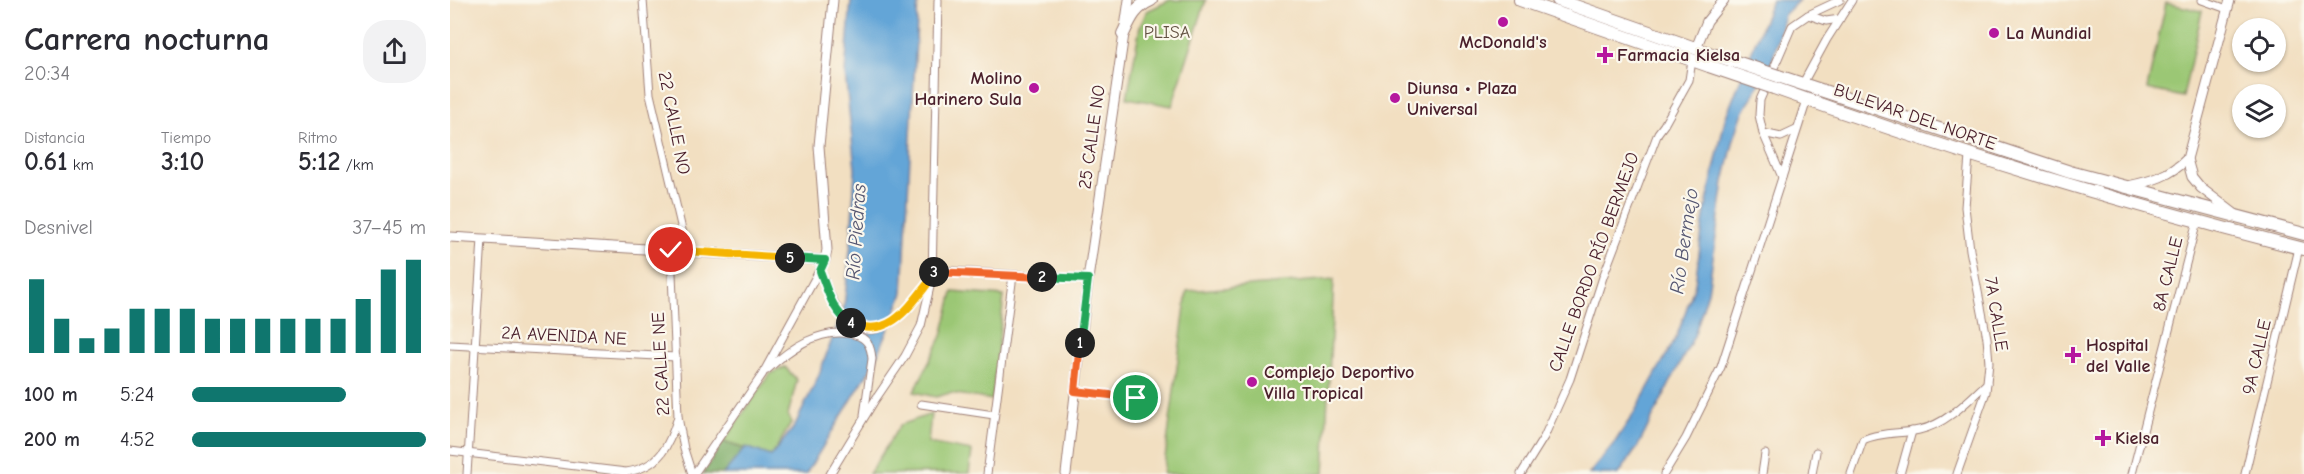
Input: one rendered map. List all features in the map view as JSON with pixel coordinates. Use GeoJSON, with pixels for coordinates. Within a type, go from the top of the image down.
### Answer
{"type":"FeatureCollection","features":[{"type":"Feature","properties":{"kind":"highway"},"geometry":{"type":"LineString","coordinates":[[1123,34],[1133,13],[1142,4],[1151,0]]}},
{"type":"Feature","properties":{"kind":"highway","name":"BULEVAR DEL NORTE"},"geometry":{"type":"LineString","coordinates":[[1520,0],[1694,54]]}},
{"type":"Feature","properties":{"kind":"highway","name":"BULEVAR DEL NORTE"},"geometry":{"type":"LineString","coordinates":[[1558,0],[1694,54],[1776,82],[1808,100],[1969,156],[2196,221],[2301,248]]}},
{"type":"Feature","properties":{"kind":"highway","name":"BULEVAR DEL NORTE"},"geometry":{"type":"LineString","coordinates":[[1776,82],[1803,85],[2070,172],[2304,234]]}},
{"type":"Feature","properties":{"kind":"street","name":"22 CALLE NO"},"geometry":{"type":"LineString","coordinates":[[643,0],[650,94],[687,251]]}},
{"type":"Feature","properties":{"kind":"street"},"geometry":{"type":"LineString","coordinates":[[693,474],[762,375],[825,260],[827,250],[819,146],[833,0]]}},
{"type":"Feature","properties":{"kind":"street"},"geometry":{"type":"LineString","coordinates":[[830,474],[905,356],[921,326],[933,274],[938,0]]}},
{"type":"Feature","properties":{"kind":"street","name":"25 CALLE NO"},"geometry":{"type":"LineString","coordinates":[[1066,474],[1088,279],[1129,0]]}},
{"type":"Feature","properties":{"kind":"street","name":"CALLE BORDO RÍO BERMEJO"},"geometry":{"type":"LineString","coordinates":[[1521,474],[1544,437],[1570,379],[1603,278],[1658,133],[1689,80],[1694,54],[1707,21],[1724,0]]}},
{"type":"Feature","properties":{"kind":"street"},"geometry":{"type":"LineString","coordinates":[[1782,177],[1763,133],[1759,115],[1760,100],[1792,27],[1808,15],[1840,0]]}},
{"type":"Feature","properties":{"kind":"street"},"geometry":{"type":"LineString","coordinates":[[1803,85],[1827,39],[1852,0]]}},
{"type":"Feature","properties":{"kind":"street"},"geometry":{"type":"LineString","coordinates":[[2123,187],[2165,176],[2175,171],[2187,159],[2229,4],[2202,0]]}},
{"type":"Feature","properties":{"kind":"street"},"geometry":{"type":"LineString","coordinates":[[1828,6],[1835,7],[1841,17]]}},
{"type":"Feature","properties":{"kind":"street"},"geometry":{"type":"LineString","coordinates":[[1808,15],[1831,21],[1841,17]]}},
{"type":"Feature","properties":{"kind":"street"},"geometry":{"type":"LineString","coordinates":[[1822,19],[1827,39]]}},
{"type":"Feature","properties":{"kind":"street"},"geometry":{"type":"LineString","coordinates":[[1664,474],[1686,438],[1721,367],[1796,130],[1808,100]]}},
{"type":"Feature","properties":{"kind":"street"},"geometry":{"type":"LineString","coordinates":[[1763,133],[1780,137],[1796,130]]}},
{"type":"Feature","properties":{"kind":"street","name":"7A CALLE"},"geometry":{"type":"LineString","coordinates":[[1957,474],[1986,392],[1989,363],[1987,338],[1970,250],[1965,207],[1969,156]]}},
{"type":"Feature","properties":{"kind":"street"},"geometry":{"type":"LineString","coordinates":[[2187,159],[2192,177],[2201,189],[2241,219]]}},
{"type":"Feature","properties":{"kind":"street","name":"8A CALLE"},"geometry":{"type":"LineString","coordinates":[[2132,474],[2196,221]]}},
{"type":"Feature","properties":{"kind":"street"},"geometry":{"type":"LineString","coordinates":[[450,237],[825,260]]}},
{"type":"Feature","properties":{"kind":"street"},"geometry":{"type":"LineString","coordinates":[[467,474],[482,239]]}},
{"type":"Feature","properties":{"kind":"street","name":"9A CALLE"},"geometry":{"type":"LineString","coordinates":[[2245,474],[2301,248]]}},
{"type":"Feature","properties":{"kind":"street","name":"22 CALLE NE"},"geometry":{"type":"LineString","coordinates":[[671,250],[678,417],[684,449],[693,474]]}},
{"type":"Feature","properties":{"kind":"street"},"geometry":{"type":"LineString","coordinates":[[820,271],[835,306],[847,322],[864,329],[884,326],[900,316],[933,274]]}},
{"type":"Feature","properties":{"kind":"street"},"geometry":{"type":"LineString","coordinates":[[933,274],[1088,279]]}},
{"type":"Feature","properties":{"kind":"street"},"geometry":{"type":"LineString","coordinates":[[987,474],[1013,275]]}},
{"type":"Feature","properties":{"kind":"street"},"geometry":{"type":"LineString","coordinates":[[762,375],[781,357],[806,341],[837,331],[862,337],[872,349],[864,418]]}},
{"type":"Feature","properties":{"kind":"street","name":"2A AVENIDA NE"},"geometry":{"type":"LineString","coordinates":[[450,345],[676,357]]}},
{"type":"Feature","properties":{"kind":"street"},"geometry":{"type":"LineString","coordinates":[[1851,474],[1860,444],[1867,438],[1911,432],[1937,424],[1987,383]]}},
{"type":"Feature","properties":{"kind":"street"},"geometry":{"type":"LineString","coordinates":[[1075,391],[1136,398]]}},
{"type":"Feature","properties":{"kind":"street"},"geometry":{"type":"LineString","coordinates":[[921,404],[994,415]]}},
{"type":"Feature","properties":{"kind":"street"},"geometry":{"type":"LineString","coordinates":[[450,452],[632,471],[654,463],[671,438],[678,417]]}},
{"type":"Feature","properties":{"kind":"street"},"geometry":{"type":"LineString","coordinates":[[1900,474],[1911,432]]}},
{"type":"Feature","properties":{"kind":"street"},"geometry":{"type":"LineString","coordinates":[[1812,474],[1816,452]]}},
{"type":"Feature","properties":{"kind":"street"},"geometry":{"type":"LineString","coordinates":[[1762,474],[1765,454]]}},
{"type":"Feature","properties":{"kind":"green space","name":"PLISA"},"geometry":{"type":"Polygon","coordinates":[[[1170,0],[1206,0],[1172,106],[1127,98],[1140,26],[1147,11],[1170,0]]]}},
{"type":"Feature","properties":{"kind":"green space"},"geometry":{"type":"Polygon","coordinates":[[[2166,3],[2202,11],[2183,97],[2147,89],[2166,3]]]}},
{"type":"Feature","properties":{"kind":"green space","name":"Complejo Deportivo Villa Tropical"},"geometry":{"type":"Polygon","coordinates":[[[1334,279],[1324,474],[1163,474],[1187,291],[1334,279]]]}},
{"type":"Feature","properties":{"kind":"green space"},"geometry":{"type":"Polygon","coordinates":[[[953,292],[1004,296],[992,400],[950,393],[936,397],[914,392],[942,336],[953,292]]]}},
{"type":"Feature","properties":{"kind":"green space"},"geometry":{"type":"Polygon","coordinates":[[[785,367],[797,380],[788,415],[792,422],[771,457],[723,442],[770,374],[785,367]]]}},
{"type":"Feature","properties":{"kind":"green space"},"geometry":{"type":"Polygon","coordinates":[[[931,414],[928,443],[972,451],[969,473],[869,474],[900,425],[931,414]]]}},
{"type":"Feature","properties":{"kind":"green space"},"geometry":{"type":"Polygon","coordinates":[[[723,442],[745,449],[723,474],[703,474],[723,442]]]}},
{"type":"Feature","properties":{"kind":"water","name":"Río Piedras"},"geometry":{"type":"Polygon","coordinates":[[[851,0],[918,0],[903,293],[876,360],[806,474],[723,474],[746,447],[771,456],[794,427],[818,377],[844,307],[855,169],[845,73],[851,0]]]}},
{"type":"Feature","properties":{"kind":"water"},"geometry":{"type":"Polygon","coordinates":[[[1772,0],[1799,0],[1784,15],[1772,62],[1742,115],[1734,139],[1724,182],[1708,292],[1694,336],[1637,448],[1619,474],[1589,474],[1615,442],[1634,413],[1677,336],[1695,284],[1704,216],[1725,119],[1772,0]]]}},
{"type":"Feature","properties":{"kind":"place","name":"McDonald's"},"geometry":{"type":"Point","coordinates":[1503,22]}},
{"type":"Feature","properties":{"kind":"place","name":"La Mundial"},"geometry":{"type":"Point","coordinates":[1994,33]}},
{"type":"Feature","properties":{"kind":"place","name":"Farmacia Kielsa"},"geometry":{"type":"Point","coordinates":[1605,55]}},
{"type":"Feature","properties":{"kind":"place","name":"Molino Harinero Sula"},"geometry":{"type":"Point","coordinates":[1034,88]}},
{"type":"Feature","properties":{"kind":"place","name":"Diunsa • Plaza Universal"},"geometry":{"type":"Point","coordinates":[1395,98]}},
{"type":"Feature","properties":{"kind":"place","name":"Hospital del Valle"},"geometry":{"type":"Point","coordinates":[2073,355]}},
{"type":"Feature","properties":{"kind":"place","name":"Complejo Deportivo Villa Tropical"},"geometry":{"type":"Point","coordinates":[1252,382]}},
{"type":"Feature","properties":{"kind":"place","name":"Kielsa"},"geometry":{"type":"Point","coordinates":[2103,438]}},
{"type":"Feature","properties":{"kind":"route"},"geometry":{"type":"LineString","coordinates":[[671,250],[825,260],[820,271],[835,306],[847,322],[864,329],[884,326],[900,316],[932,278],[934,270],[1088,279],[1075,391],[1136,398]]}},
{"type":"Feature","properties":{"kind":"water label","name":"Río Bermejo"},"geometry":{"type":"Point","coordinates":[1684,241]}}]}
